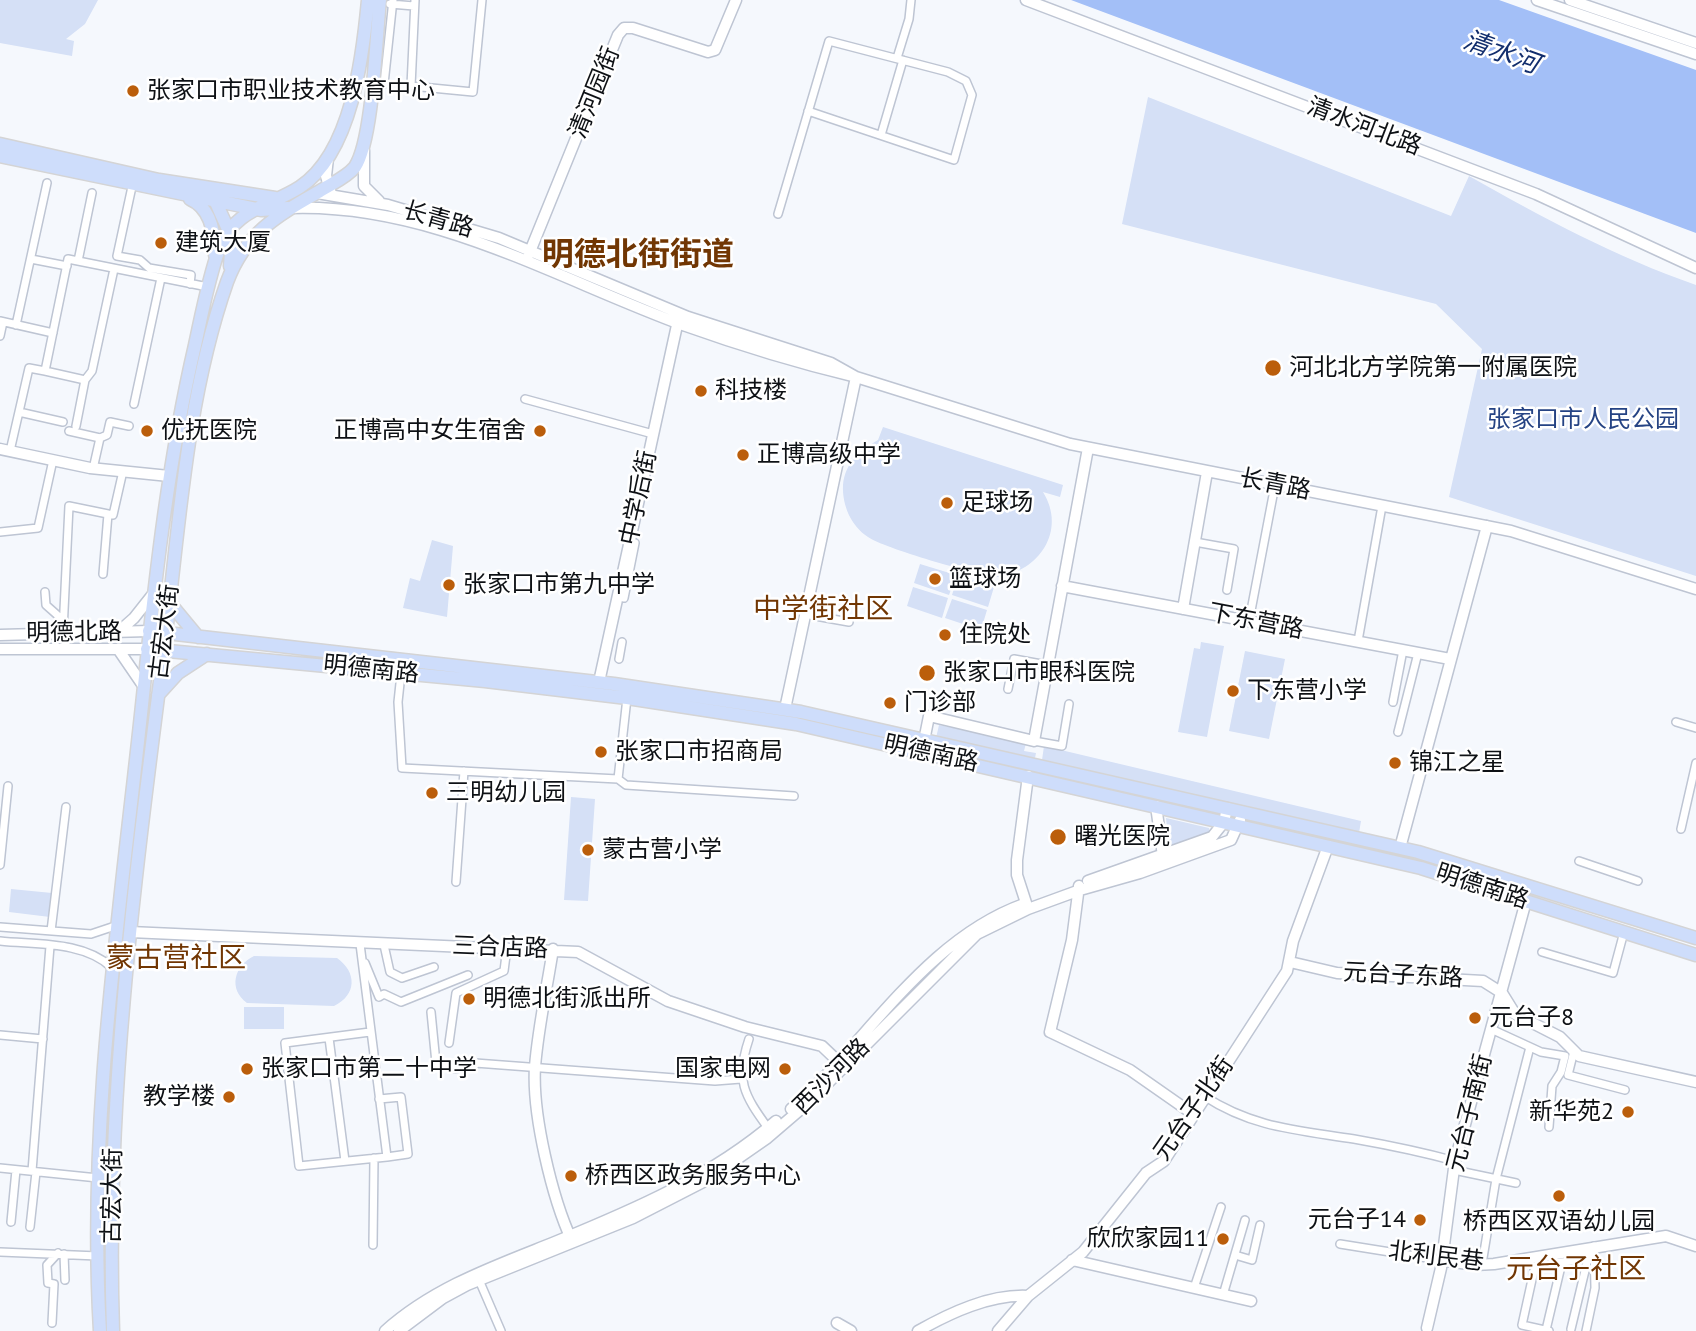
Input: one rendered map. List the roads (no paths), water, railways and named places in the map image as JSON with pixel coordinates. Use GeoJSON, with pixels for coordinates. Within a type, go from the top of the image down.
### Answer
{"type":"FeatureCollection","features":[{"type":"Feature","properties":{"kind":"main road","name":"古宏大街"},"geometry":{"type":"LineString","coordinates":[[113,1331],[112,1181],[115,1102],[130,932],[191,439],[228,280],[260,228],[317,192],[330,189],[356,165],[365,134],[383,1]]}},
{"type":"Feature","properties":{"kind":"main road","name":"古宏大街"},"geometry":{"type":"LineString","coordinates":[[100,1331],[98,1178],[101,1077],[111,967],[169,476],[208,288],[224,238],[230,231],[254,209],[309,179],[332,146],[343,126],[383,1]]}},
{"type":"Feature","properties":{"kind":"main road","name":"长青路"},"geometry":{"type":"LineString","coordinates":[[0,144],[183,196],[254,209],[290,208]]}},
{"type":"Feature","properties":{"kind":"main road","name":"长青路"},"geometry":{"type":"LineString","coordinates":[[0,156],[134,180],[193,185],[275,198],[317,192]]}},
{"type":"Feature","properties":{"kind":"main road"},"geometry":{"type":"LineString","coordinates":[[193,185],[205,190],[216,202],[230,231],[233,252],[228,280]]}},
{"type":"Feature","properties":{"kind":"main road"},"geometry":{"type":"LineString","coordinates":[[183,196],[204,208],[215,240],[215,265]]}},
{"type":"Feature","properties":{"kind":"main road"},"geometry":{"type":"LineString","coordinates":[[169,602],[198,637]]}},
{"type":"Feature","properties":{"kind":"main road","name":"明德南路"},"geometry":{"type":"LineString","coordinates":[[149,631],[599,682],[622,694],[924,741],[1400,848],[1696,938]]}},
{"type":"Feature","properties":{"kind":"main road"},"geometry":{"type":"LineString","coordinates":[[256,659],[258,643]]}},
{"type":"Feature","properties":{"kind":"main road","name":"明德南路"},"geometry":{"type":"LineString","coordinates":[[147,649],[785,709],[839,727],[1028,776],[1421,868],[1696,955]]}},
{"type":"Feature","properties":{"kind":"main road"},"geometry":{"type":"LineString","coordinates":[[158,696],[178,673],[207,654]]}},
{"type":"Feature","properties":{"kind":"main road"},"geometry":{"type":"LineString","coordinates":[[123,863],[138,864]]}},
{"type":"Feature","properties":{"kind":"street"},"geometry":{"type":"LineString","coordinates":[[384,84],[383,1],[414,3],[411,86],[473,92],[482,0]]}},
{"type":"Feature","properties":{"kind":"street","name":"清河园街"},"geometry":{"type":"LineString","coordinates":[[529,254],[618,35],[624,27],[633,27],[708,52],[715,50],[736,0]]}},
{"type":"Feature","properties":{"kind":"street"},"geometry":{"type":"LineString","coordinates":[[881,135],[909,19],[911,0]]}},
{"type":"Feature","properties":{"kind":"street","name":"清水河北路"},"geometry":{"type":"LineString","coordinates":[[1026,0],[1547,198],[1696,268]]}},
{"type":"Feature","properties":{"kind":"street"},"geometry":{"type":"LineString","coordinates":[[1537,0],[1696,54]]}},
{"type":"Feature","properties":{"kind":"street"},"geometry":{"type":"LineString","coordinates":[[1570,0],[1696,43]]}},
{"type":"Feature","properties":{"kind":"street"},"geometry":{"type":"LineString","coordinates":[[778,214],[808,111],[829,41],[948,72],[966,81],[971,87],[972,102],[954,160],[808,111]]}},
{"type":"Feature","properties":{"kind":"street"},"geometry":{"type":"LineString","coordinates":[[365,134],[364,186],[374,200],[388,205]]}},
{"type":"Feature","properties":{"kind":"street"},"geometry":{"type":"LineString","coordinates":[[332,146],[326,167],[336,205],[343,209]]}},
{"type":"Feature","properties":{"kind":"street"},"geometry":{"type":"LineString","coordinates":[[134,180],[117,256],[140,260],[149,268],[191,275],[190,284]]}},
{"type":"Feature","properties":{"kind":"street"},"geometry":{"type":"LineString","coordinates":[[16,325],[47,183]]}},
{"type":"Feature","properties":{"kind":"street","name":"长青路"},"geometry":{"type":"LineString","coordinates":[[330,189],[388,205],[529,254],[679,318],[831,363],[856,377],[1088,448],[1487,526],[1696,589]]}},
{"type":"Feature","properties":{"kind":"street"},"geometry":{"type":"LineString","coordinates":[[78,261],[92,193]]}},
{"type":"Feature","properties":{"kind":"street","name":"长青路"},"geometry":{"type":"LineString","coordinates":[[290,208],[343,209],[431,227],[529,254]]}},
{"type":"Feature","properties":{"kind":"street"},"geometry":{"type":"LineString","coordinates":[[31,259],[67,266]]}},
{"type":"Feature","properties":{"kind":"street"},"geometry":{"type":"LineString","coordinates":[[45,371],[68,259],[208,288]]}},
{"type":"Feature","properties":{"kind":"street"},"geometry":{"type":"LineString","coordinates":[[114,269],[92,371],[85,380],[73,428],[100,438],[107,435],[110,422],[129,426]]}},
{"type":"Feature","properties":{"kind":"street"},"geometry":{"type":"LineString","coordinates":[[134,404],[161,278]]}},
{"type":"Feature","properties":{"kind":"street","name":"中学后街"},"geometry":{"type":"LineString","coordinates":[[599,682],[626,570],[679,318]]}},
{"type":"Feature","properties":{"kind":"street"},"geometry":{"type":"LineString","coordinates":[[0,336],[1,322],[53,333]]}},
{"type":"Feature","properties":{"kind":"street"},"geometry":{"type":"LineString","coordinates":[[85,380],[29,368],[19,412],[5,450],[93,469],[169,476]]}},
{"type":"Feature","properties":{"kind":"street"},"geometry":{"type":"LineString","coordinates":[[785,709],[856,377]]}},
{"type":"Feature","properties":{"kind":"street"},"geometry":{"type":"LineString","coordinates":[[525,399],[653,434]]}},
{"type":"Feature","properties":{"kind":"street"},"geometry":{"type":"LineString","coordinates":[[19,412],[63,422]]}},
{"type":"Feature","properties":{"kind":"street"},"geometry":{"type":"LineString","coordinates":[[93,469],[100,438]]}},
{"type":"Feature","properties":{"kind":"street"},"geometry":{"type":"LineString","coordinates":[[1034,741],[1088,448]]}},
{"type":"Feature","properties":{"kind":"street"},"geometry":{"type":"LineString","coordinates":[[0,532],[38,527],[53,460]]}},
{"type":"Feature","properties":{"kind":"street"},"geometry":{"type":"LineString","coordinates":[[64,626],[69,506],[113,515],[123,471]]}},
{"type":"Feature","properties":{"kind":"street"},"geometry":{"type":"LineString","coordinates":[[1184,608],[1207,472]]}},
{"type":"Feature","properties":{"kind":"street"},"geometry":{"type":"LineString","coordinates":[[1249,621],[1275,485]]}},
{"type":"Feature","properties":{"kind":"street"},"geometry":{"type":"LineString","coordinates":[[1358,641],[1382,506]]}},
{"type":"Feature","properties":{"kind":"street"},"geometry":{"type":"LineString","coordinates":[[103,574],[108,514]]}},
{"type":"Feature","properties":{"kind":"street"},"geometry":{"type":"LineString","coordinates":[[1400,848],[1487,526]]}},
{"type":"Feature","properties":{"kind":"street"},"geometry":{"type":"LineString","coordinates":[[1195,542],[1234,549],[1227,590]]}},
{"type":"Feature","properties":{"kind":"street"},"geometry":{"type":"LineString","coordinates":[[624,598],[626,570],[635,543]]}},
{"type":"Feature","properties":{"kind":"street","name":"下东营路"},"geometry":{"type":"LineString","coordinates":[[1062,586],[1450,659]]}},
{"type":"Feature","properties":{"kind":"street"},"geometry":{"type":"LineString","coordinates":[[45,592],[46,605],[64,626]]}},
{"type":"Feature","properties":{"kind":"street"},"geometry":{"type":"LineString","coordinates":[[117,632],[134,618],[153,594]]}},
{"type":"Feature","properties":{"kind":"street"},"geometry":{"type":"LineString","coordinates":[[804,614],[849,622]]}},
{"type":"Feature","properties":{"kind":"street","name":"明德北路"},"geometry":{"type":"LineString","coordinates":[[0,635],[36,633],[64,626],[117,632],[149,631]]}},
{"type":"Feature","properties":{"kind":"street"},"geometry":{"type":"LineString","coordinates":[[36,633],[37,648]]}},
{"type":"Feature","properties":{"kind":"street"},"geometry":{"type":"LineString","coordinates":[[607,647],[621,646],[619,659]]}},
{"type":"Feature","properties":{"kind":"street","name":"明德北路"},"geometry":{"type":"LineString","coordinates":[[0,649],[147,649]]}},
{"type":"Feature","properties":{"kind":"street"},"geometry":{"type":"LineString","coordinates":[[118,649],[144,687]]}},
{"type":"Feature","properties":{"kind":"street"},"geometry":{"type":"LineString","coordinates":[[1393,702],[1403,650]]}},
{"type":"Feature","properties":{"kind":"street"},"geometry":{"type":"LineString","coordinates":[[1398,732],[1418,653]]}},
{"type":"Feature","properties":{"kind":"street"},"geometry":{"type":"LineString","coordinates":[[1009,689],[1014,659],[1047,665]]}},
{"type":"Feature","properties":{"kind":"street"},"geometry":{"type":"LineString","coordinates":[[401,674],[398,702],[402,768],[618,779],[626,785],[794,796]]}},
{"type":"Feature","properties":{"kind":"street"},"geometry":{"type":"LineString","coordinates":[[618,779],[622,694]]}},
{"type":"Feature","properties":{"kind":"street"},"geometry":{"type":"LineString","coordinates":[[924,741],[929,716],[1062,746],[1069,704]]}},
{"type":"Feature","properties":{"kind":"street"},"geometry":{"type":"LineString","coordinates":[[1676,722],[1696,728]]}},
{"type":"Feature","properties":{"kind":"street"},"geometry":{"type":"LineString","coordinates":[[1681,829],[1696,763]]}},
{"type":"Feature","properties":{"kind":"street"},"geometry":{"type":"LineString","coordinates":[[456,883],[464,771]]}},
{"type":"Feature","properties":{"kind":"street"},"geometry":{"type":"LineString","coordinates":[[1027,906],[1017,875],[1017,860],[1028,776]]}},
{"type":"Feature","properties":{"kind":"street"},"geometry":{"type":"LineString","coordinates":[[0,865],[8,786]]}},
{"type":"Feature","properties":{"kind":"street"},"geometry":{"type":"LineString","coordinates":[[1156,806],[1163,856]]}},
{"type":"Feature","properties":{"kind":"street"},"geometry":{"type":"LineString","coordinates":[[51,931],[66,807]]}},
{"type":"Feature","properties":{"kind":"street"},"geometry":{"type":"LineString","coordinates":[[1224,822],[1227,808]]}},
{"type":"Feature","properties":{"kind":"street"},"geometry":{"type":"LineString","coordinates":[[1239,825],[1242,811]]}},
{"type":"Feature","properties":{"kind":"street","name":"西沙河路"},"geometry":{"type":"LineString","coordinates":[[385,1331],[442,1290],[676,1198],[707,1180],[766,1139],[949,947],[985,920],[1212,836],[1224,822]]}},
{"type":"Feature","properties":{"kind":"street","name":"西沙河路"},"geometry":{"type":"LineString","coordinates":[[1079,887],[1231,840],[1239,825]]}},
{"type":"Feature","properties":{"kind":"street","name":"元台子北街"},"geometry":{"type":"LineString","coordinates":[[998,1331],[1028,1296],[1083,1252],[1146,1173],[1164,1161],[1287,971],[1293,941],[1328,846]]}},
{"type":"Feature","properties":{"kind":"street"},"geometry":{"type":"LineString","coordinates":[[1578,861],[1638,881]]}},
{"type":"Feature","properties":{"kind":"street"},"geometry":{"type":"LineString","coordinates":[[1079,887],[1050,1032],[1130,1070],[1193,1114]]}},
{"type":"Feature","properties":{"kind":"street","name":"元台子南街"},"geometry":{"type":"LineString","coordinates":[[1427,1328],[1441,1268],[1455,1166],[1526,901]]}},
{"type":"Feature","properties":{"kind":"street"},"geometry":{"type":"LineString","coordinates":[[0,927],[92,934],[116,926]]}},
{"type":"Feature","properties":{"kind":"street","name":"三合店路"},"geometry":{"type":"LineString","coordinates":[[130,932],[579,952],[594,958],[668,1002],[745,1027],[822,1046],[841,1063]]}},
{"type":"Feature","properties":{"kind":"street"},"geometry":{"type":"LineString","coordinates":[[1542,952],[1612,973],[1624,932]]}},
{"type":"Feature","properties":{"kind":"street"},"geometry":{"type":"LineString","coordinates":[[0,942],[50,946],[95,954],[111,967]]}},
{"type":"Feature","properties":{"kind":"street"},"geometry":{"type":"LineString","coordinates":[[360,944],[387,1157]]}},
{"type":"Feature","properties":{"kind":"street"},"geometry":{"type":"LineString","coordinates":[[384,945],[390,972],[402,978],[434,967]]}},
{"type":"Feature","properties":{"kind":"street"},"geometry":{"type":"LineString","coordinates":[[30,1227],[50,946]]}},
{"type":"Feature","properties":{"kind":"street"},"geometry":{"type":"LineString","coordinates":[[449,1043],[456,993],[504,971],[507,947]]}},
{"type":"Feature","properties":{"kind":"street"},"geometry":{"type":"LineString","coordinates":[[553,949],[536,1066],[535,1098],[542,1142],[571,1239]]}},
{"type":"Feature","properties":{"kind":"street","name":"元台子东路"},"geometry":{"type":"LineString","coordinates":[[1290,962],[1336,974],[1483,981],[1502,993],[1515,1014],[1560,1037],[1568,1051],[1696,1082]]}},
{"type":"Feature","properties":{"kind":"street"},"geometry":{"type":"LineString","coordinates":[[365,963],[379,997],[384,995],[401,1002],[468,975]]}},
{"type":"Feature","properties":{"kind":"street"},"geometry":{"type":"LineString","coordinates":[[365,989],[375,988]]}},
{"type":"Feature","properties":{"kind":"street"},"geometry":{"type":"LineString","coordinates":[[430,1012],[436,1063],[456,1069],[479,1063]]}},
{"type":"Feature","properties":{"kind":"street"},"geometry":{"type":"LineString","coordinates":[[1491,1029],[1530,1047],[1568,1051]]}},
{"type":"Feature","properties":{"kind":"street"},"geometry":{"type":"LineString","coordinates":[[370,1032],[285,1044],[299,1166],[408,1154],[401,1097],[379,1099]]}},
{"type":"Feature","properties":{"kind":"street"},"geometry":{"type":"LineString","coordinates":[[0,1035],[43,1039]]}},
{"type":"Feature","properties":{"kind":"street"},"geometry":{"type":"LineString","coordinates":[[329,1038],[345,1161]]}},
{"type":"Feature","properties":{"kind":"street"},"geometry":{"type":"LineString","coordinates":[[749,1039],[743,1057],[741,1079],[747,1098],[768,1128]]}},
{"type":"Feature","properties":{"kind":"street"},"geometry":{"type":"LineString","coordinates":[[1482,1264],[1496,1179],[1530,1047]]}},
{"type":"Feature","properties":{"kind":"street"},"geometry":{"type":"LineString","coordinates":[[1568,1051],[1568,1075],[1625,1090]]}},
{"type":"Feature","properties":{"kind":"street"},"geometry":{"type":"LineString","coordinates":[[1549,1127],[1552,1086],[1561,1072],[1568,1051]]}},
{"type":"Feature","properties":{"kind":"street"},"geometry":{"type":"LineString","coordinates":[[462,1062],[715,1081],[741,1079]]}},
{"type":"Feature","properties":{"kind":"street","name":"西沙河路"},"geometry":{"type":"LineString","coordinates":[[399,1331],[443,1298],[659,1198],[700,1175],[768,1128],[841,1063]]}},
{"type":"Feature","properties":{"kind":"street"},"geometry":{"type":"LineString","coordinates":[[1204,1096],[1231,1114],[1262,1124],[1401,1147],[1496,1179],[1516,1183]]}},
{"type":"Feature","properties":{"kind":"street"},"geometry":{"type":"LineString","coordinates":[[373,1245],[374,1158]]}},
{"type":"Feature","properties":{"kind":"street"},"geometry":{"type":"LineString","coordinates":[[0,1168],[98,1178]]}},
{"type":"Feature","properties":{"kind":"street"},"geometry":{"type":"LineString","coordinates":[[11,1222],[16,1170]]}},
{"type":"Feature","properties":{"kind":"street"},"geometry":{"type":"LineString","coordinates":[[1194,1288],[1221,1207]]}},
{"type":"Feature","properties":{"kind":"street"},"geometry":{"type":"LineString","coordinates":[[1223,1295],[1245,1220]]}},
{"type":"Feature","properties":{"kind":"street"},"geometry":{"type":"LineString","coordinates":[[1235,1255],[1252,1260],[1260,1225]]}},
{"type":"Feature","properties":{"kind":"street","name":"北利民巷"},"geometry":{"type":"LineString","coordinates":[[1340,1244],[1482,1264],[1666,1236],[1696,1245]]}},
{"type":"Feature","properties":{"kind":"street"},"geometry":{"type":"LineString","coordinates":[[1571,1329],[1592,1246]]}},
{"type":"Feature","properties":{"kind":"street"},"geometry":{"type":"LineString","coordinates":[[1586,1331],[1595,1289],[1592,1246]]}},
{"type":"Feature","properties":{"kind":"street"},"geometry":{"type":"LineString","coordinates":[[0,1252],[98,1256]]}},
{"type":"Feature","properties":{"kind":"street"},"geometry":{"type":"LineString","coordinates":[[61,1254],[65,1280]]}},
{"type":"Feature","properties":{"kind":"street"},"geometry":{"type":"LineString","coordinates":[[52,1322],[54,1284],[48,1283],[47,1265],[61,1254]]}},
{"type":"Feature","properties":{"kind":"street"},"geometry":{"type":"LineString","coordinates":[[1562,1262],[1547,1331],[1522,1325],[1535,1266],[1562,1262],[1588,1259]]}},
{"type":"Feature","properties":{"kind":"street"},"geometry":{"type":"LineString","coordinates":[[1072,1260],[1251,1301]]}},
{"type":"Feature","properties":{"kind":"street"},"geometry":{"type":"LineString","coordinates":[[479,1280],[501,1331]]}},
{"type":"Feature","properties":{"kind":"street"},"geometry":{"type":"LineString","coordinates":[[918,1331],[954,1312],[986,1302],[1028,1296]]}},
{"type":"Feature","properties":{"kind":"street"},"geometry":{"type":"LineString","coordinates":[[837,1323],[851,1331]]}},
{"type":"Feature","properties":{"kind":"water","name":"清水河"},"geometry":{"type":"Polygon","coordinates":[[[1071,0],[1499,0],[1696,70],[1696,233],[1071,0]]]}},
{"type":"Feature","properties":{"kind":"place","name":"张家口市职业技术教育中心"},"geometry":{"type":"Point","coordinates":[133,91]}},
{"type":"Feature","properties":{"kind":"place","name":"建筑大厦"},"geometry":{"type":"Point","coordinates":[161,243]}},
{"type":"Feature","properties":{"kind":"place","name":"河北北方学院第一附属医院"},"geometry":{"type":"Point","coordinates":[1273,368]}},
{"type":"Feature","properties":{"kind":"place","name":"科技楼"},"geometry":{"type":"Point","coordinates":[701,391]}},
{"type":"Feature","properties":{"kind":"place","name":"优抚医院"},"geometry":{"type":"Point","coordinates":[147,431]}},
{"type":"Feature","properties":{"kind":"place","name":"正博高中女生宿舍"},"geometry":{"type":"Point","coordinates":[540,431]}},
{"type":"Feature","properties":{"kind":"place","name":"正博高级中学"},"geometry":{"type":"Point","coordinates":[743,455]}},
{"type":"Feature","properties":{"kind":"place","name":"足球场"},"geometry":{"type":"Point","coordinates":[947,503]}},
{"type":"Feature","properties":{"kind":"place","name":"篮球场"},"geometry":{"type":"Point","coordinates":[935,579]}},
{"type":"Feature","properties":{"kind":"place","name":"张家口市第九中学"},"geometry":{"type":"Point","coordinates":[449,585]}},
{"type":"Feature","properties":{"kind":"place","name":"住院处"},"geometry":{"type":"Point","coordinates":[945,635]}},
{"type":"Feature","properties":{"kind":"place","name":"张家口市眼科医院"},"geometry":{"type":"Point","coordinates":[927,673]}},
{"type":"Feature","properties":{"kind":"place","name":"下东营小学"},"geometry":{"type":"Point","coordinates":[1233,691]}},
{"type":"Feature","properties":{"kind":"place","name":"门诊部"},"geometry":{"type":"Point","coordinates":[890,703]}},
{"type":"Feature","properties":{"kind":"place","name":"张家口市招商局"},"geometry":{"type":"Point","coordinates":[601,752]}},
{"type":"Feature","properties":{"kind":"place","name":"锦江之星"},"geometry":{"type":"Point","coordinates":[1395,763]}},
{"type":"Feature","properties":{"kind":"place","name":"三明幼儿园"},"geometry":{"type":"Point","coordinates":[432,793]}},
{"type":"Feature","properties":{"kind":"place","name":"曙光医院"},"geometry":{"type":"Point","coordinates":[1058,837]}},
{"type":"Feature","properties":{"kind":"place","name":"蒙古营小学"},"geometry":{"type":"Point","coordinates":[588,850]}},
{"type":"Feature","properties":{"kind":"place","name":"明德北街派出所"},"geometry":{"type":"Point","coordinates":[469,999]}},
{"type":"Feature","properties":{"kind":"place","name":"元台子8"},"geometry":{"type":"Point","coordinates":[1475,1018]}},
{"type":"Feature","properties":{"kind":"place","name":"张家口市第二十中学"},"geometry":{"type":"Point","coordinates":[247,1069]}},
{"type":"Feature","properties":{"kind":"place","name":"国家电网"},"geometry":{"type":"Point","coordinates":[785,1069]}},
{"type":"Feature","properties":{"kind":"place","name":"教学楼"},"geometry":{"type":"Point","coordinates":[229,1097]}},
{"type":"Feature","properties":{"kind":"place","name":"新华苑2"},"geometry":{"type":"Point","coordinates":[1628,1112]}},
{"type":"Feature","properties":{"kind":"place","name":"桥西区政务服务中心"},"geometry":{"type":"Point","coordinates":[571,1176]}},
{"type":"Feature","properties":{"kind":"place","name":"桥西区双语幼儿园"},"geometry":{"type":"Point","coordinates":[1559,1196]}},
{"type":"Feature","properties":{"kind":"place","name":"元台子14"},"geometry":{"type":"Point","coordinates":[1420,1220]}},
{"type":"Feature","properties":{"kind":"place","name":"欣欣家园11"},"geometry":{"type":"Point","coordinates":[1223,1239]}},
{"type":"Feature","properties":{"kind":"district","name":"明德北街街道"},"geometry":{"type":"Point","coordinates":[638,256]}},
{"type":"Feature","properties":{"kind":"district","name":"中学街社区"},"geometry":{"type":"Point","coordinates":[823,610]}},
{"type":"Feature","properties":{"kind":"district","name":"蒙古营社区"},"geometry":{"type":"Point","coordinates":[176,959]}},
{"type":"Feature","properties":{"kind":"district","name":"元台子社区"},"geometry":{"type":"Point","coordinates":[1576,1270]}},
{"type":"Feature","properties":{"kind":"park label","name":"张家口市人民公园"},"geometry":{"type":"Point","coordinates":[1583,420]}}]}
